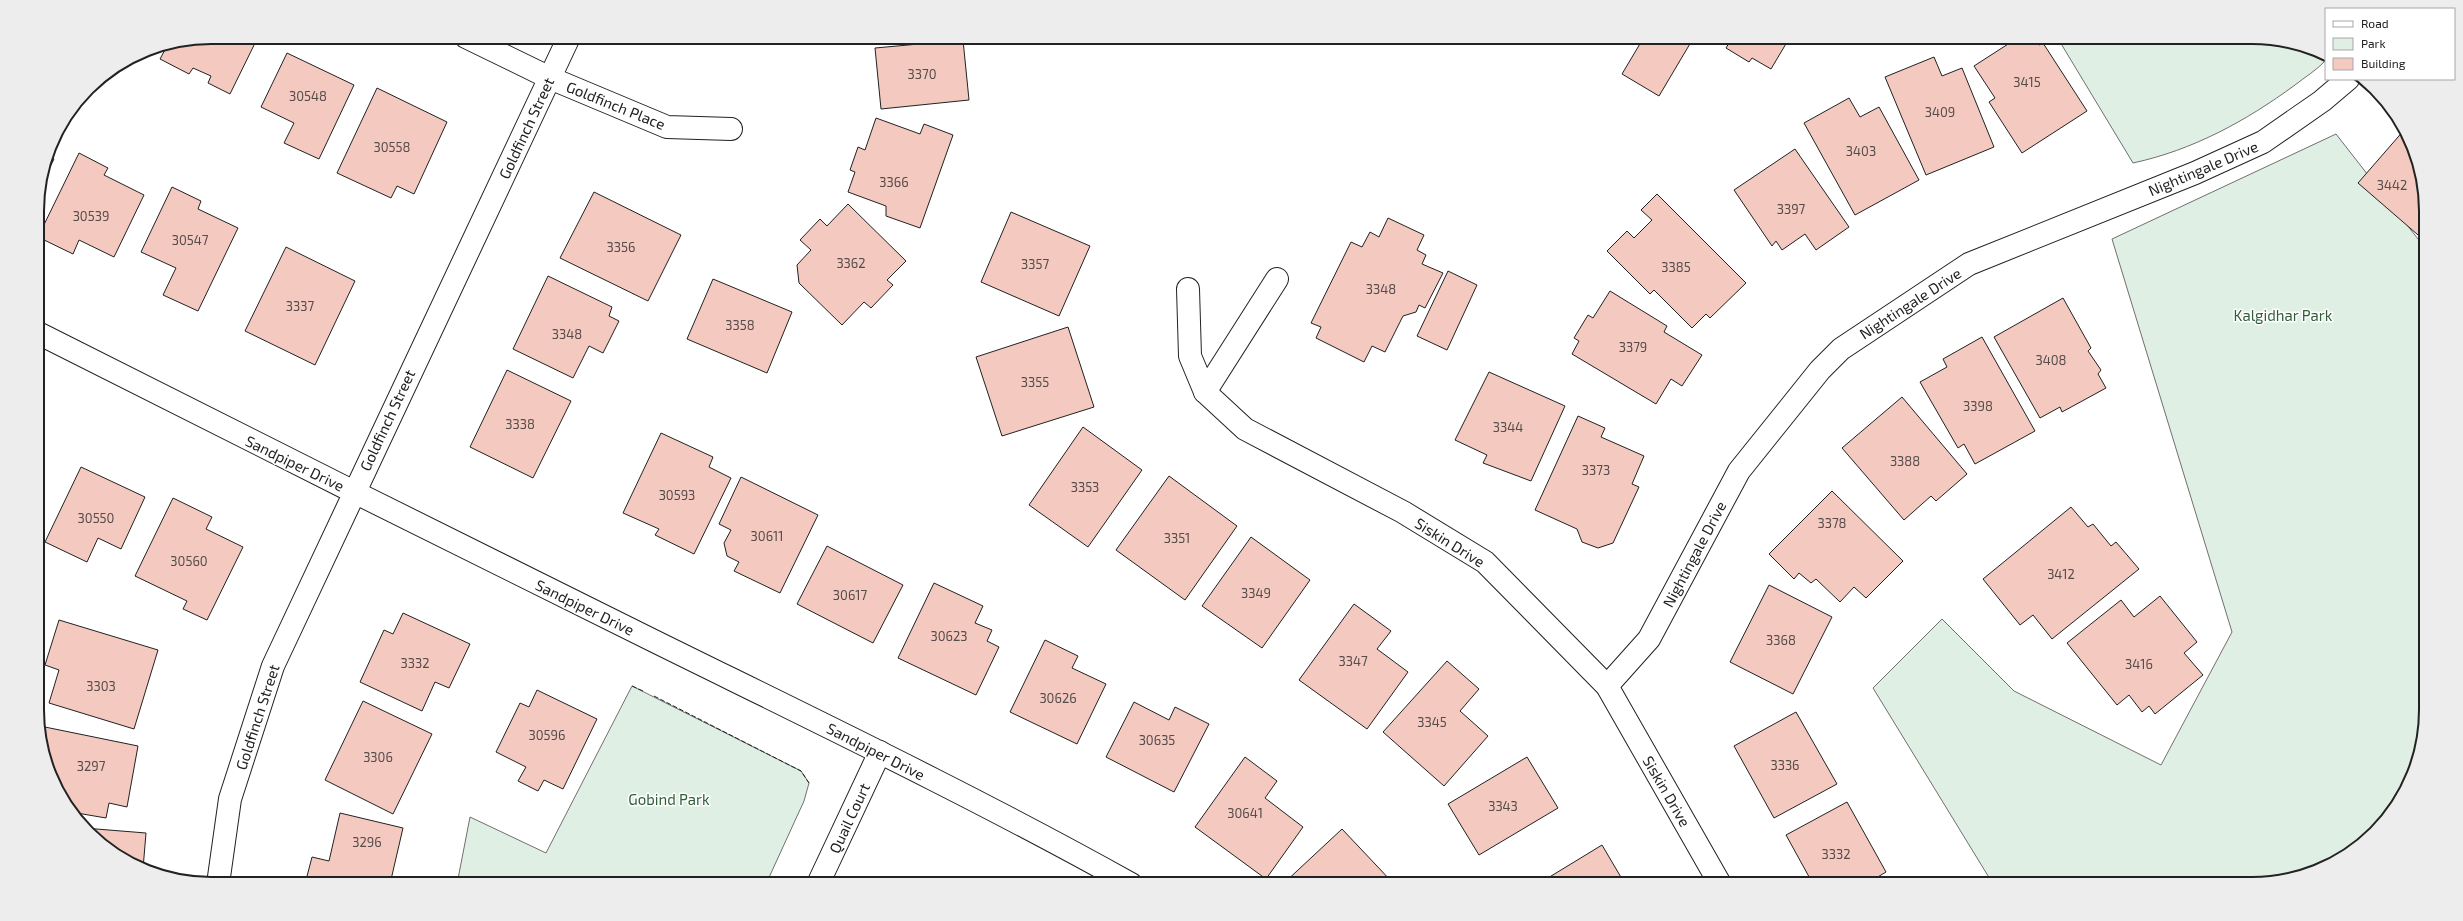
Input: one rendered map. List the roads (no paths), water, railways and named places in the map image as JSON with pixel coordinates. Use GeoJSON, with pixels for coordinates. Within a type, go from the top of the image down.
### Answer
{"type":"FeatureCollection","features":[{"type":"Feature","properties":{"kind":"street","name":"Goldfinch Place"},"geometry":{"type":"LineString","coordinates":[[480,44],[550,78],[667,127],[731,129]]}},
{"type":"Feature","properties":{"kind":"street","name":"Goldfinch Street"},"geometry":{"type":"LineString","coordinates":[[219,877],[230,799],[273,666],[353,492],[566,44]]}},
{"type":"Feature","properties":{"kind":"street","name":"Nightingale Drive"},"geometry":{"type":"LineString","coordinates":[[1607,686],[1649,639],[1739,470],[1820,370],[1841,349],[1969,264],[2195,173],[2263,142],[2322,101],[2347,80]]}},
{"type":"Feature","properties":{"kind":"street"},"geometry":{"type":"LineString","coordinates":[[1205,392],[1277,279]]}},
{"type":"Feature","properties":{"kind":"street","name":"Siskin Drive"},"geometry":{"type":"LineString","coordinates":[[1188,289],[1190,356],[1205,392],[1246,429],[1403,512],[1485,562],[1607,686],[1716,877]]}},
{"type":"Feature","properties":{"kind":"street","name":"Sandpiper Drive"},"geometry":{"type":"LineString","coordinates":[[44,336],[353,492],[880,752],[1035,831],[1118,877]]}},
{"type":"Feature","properties":{"kind":"street","name":"Quail Court"},"geometry":{"type":"LineString","coordinates":[[821,877],[880,752]]}},
{"type":"Feature","properties":{"kind":"park label","name":"Kalgidhar Park"},"geometry":{"type":"Point","coordinates":[2283,315]}},
{"type":"Feature","properties":{"kind":"park label","name":"Gobind Park"},"geometry":{"type":"Point","coordinates":[669,799]}}]}
